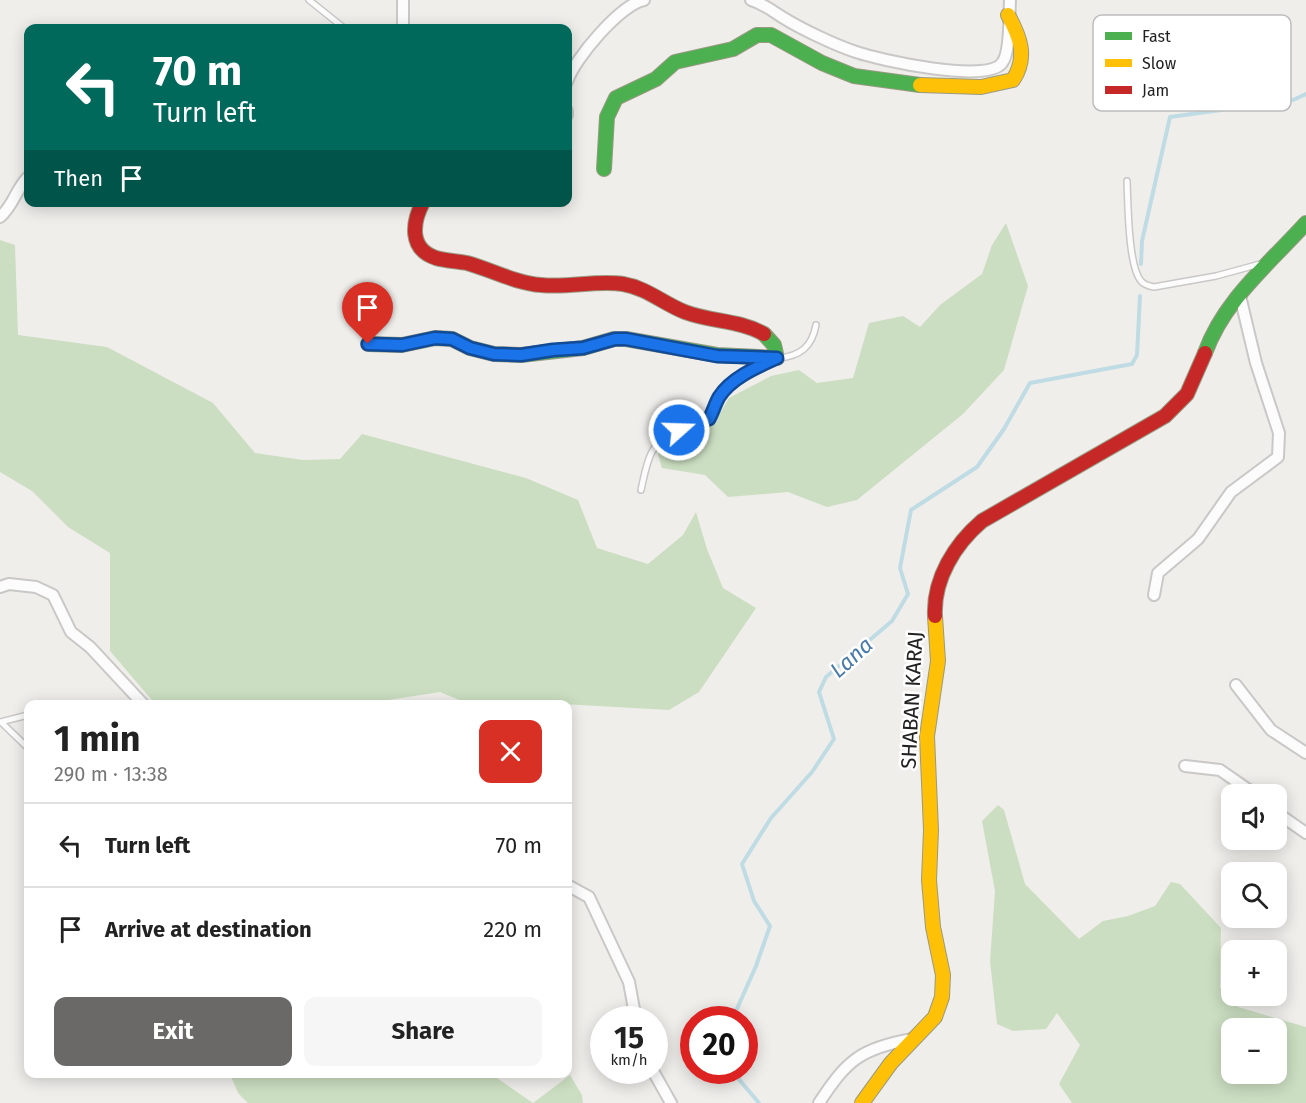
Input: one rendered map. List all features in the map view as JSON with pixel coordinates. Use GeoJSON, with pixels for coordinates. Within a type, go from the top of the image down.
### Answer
{"type":"FeatureCollection","features":[{"type":"Feature","properties":{"kind":"street"},"geometry":{"type":"LineString","coordinates":[[403,0],[403,24]]}},
{"type":"Feature","properties":{"kind":"street"},"geometry":{"type":"LineString","coordinates":[[572,73],[611,22],[639,0]]}},
{"type":"Feature","properties":{"kind":"street"},"geometry":{"type":"LineString","coordinates":[[751,0],[769,6],[782,17],[856,52],[962,72],[991,71],[1001,65],[1006,55],[1010,0]]}},
{"type":"Feature","properties":{"kind":"street"},"geometry":{"type":"LineString","coordinates":[[604,169],[607,117],[616,98],[656,79],[675,62],[733,50],[750,38],[771,35],[824,65],[853,76],[885,82],[994,87],[1013,80],[1023,59],[1020,39],[1008,15]]}},
{"type":"Feature","properties":{"kind":"street"},"geometry":{"type":"LineString","coordinates":[[0,217],[8,211],[17,190],[24,182]]}},
{"type":"Feature","properties":{"kind":"street"},"geometry":{"type":"LineString","coordinates":[[368,344],[402,345],[435,338],[452,339],[470,348],[494,354],[521,355],[583,348],[615,339],[626,339],[717,356],[777,358],[774,343],[767,336],[722,319],[694,316],[636,286],[620,283],[532,285],[466,263],[428,255],[419,249],[413,233],[415,218],[420,207]]}},
{"type":"Feature","properties":{"kind":"street","name":"SHABAN KARAJ"},"geometry":{"type":"LineString","coordinates":[[862,1103],[870,1088],[935,1017],[942,997],[943,975],[933,927],[929,880],[931,830],[927,736],[938,661],[935,607],[946,565],[965,535],[981,521],[1165,416],[1184,401],[1197,380],[1218,325],[1240,296],[1306,223]]}},
{"type":"Feature","properties":{"kind":"street"},"geometry":{"type":"LineString","coordinates":[[1154,595],[1158,573],[1198,539],[1231,492],[1278,458],[1279,433],[1256,363],[1240,296]]}},
{"type":"Feature","properties":{"kind":"street"},"geometry":{"type":"LineString","coordinates":[[0,586],[9,584],[36,587],[53,595],[71,632],[90,647],[139,700]]}},
{"type":"Feature","properties":{"kind":"street"},"geometry":{"type":"LineString","coordinates":[[1236,685],[1271,730],[1306,753]]}},
{"type":"Feature","properties":{"kind":"street"},"geometry":{"type":"LineString","coordinates":[[1185,766],[1220,770],[1240,784]]}},
{"type":"Feature","properties":{"kind":"street"},"geometry":{"type":"LineString","coordinates":[[1287,820],[1306,833]]}},
{"type":"Feature","properties":{"kind":"street"},"geometry":{"type":"LineString","coordinates":[[572,888],[589,897],[628,982],[633,1006]]}},
{"type":"Feature","properties":{"kind":"street"},"geometry":{"type":"LineString","coordinates":[[819,1103],[835,1078],[860,1056],[881,1044],[915,1039]]}},
{"type":"Feature","properties":{"kind":"street"},"geometry":{"type":"LineString","coordinates":[[660,1084],[671,1103]]}},
{"type":"Feature","properties":{"kind":"lane"},"geometry":{"type":"LineString","coordinates":[[309,0],[339,24]]}},
{"type":"Feature","properties":{"kind":"lane"},"geometry":{"type":"LineString","coordinates":[[1127,181],[1129,232],[1137,275],[1146,285],[1154,287],[1216,276],[1273,260]]}},
{"type":"Feature","properties":{"kind":"lane"},"geometry":{"type":"LineString","coordinates":[[641,490],[649,456],[655,444],[664,436],[709,419],[719,397],[753,368],[777,358],[794,357],[806,348],[814,337],[816,325]]}},
{"type":"Feature","properties":{"kind":"lane"},"geometry":{"type":"LineString","coordinates":[[1,722],[24,716]]}},
{"type":"Feature","properties":{"kind":"lane"},"geometry":{"type":"LineString","coordinates":[[1,722],[24,744]]}},
{"type":"Feature","properties":{"kind":"green space"},"geometry":{"type":"Polygon","coordinates":[[[1006,223],[1028,286],[1004,370],[963,414],[857,500],[827,507],[788,492],[728,497],[705,475],[662,468],[658,454],[671,439],[713,425],[729,398],[771,376],[799,370],[817,383],[853,378],[869,323],[903,316],[920,327],[940,305],[982,274],[992,245],[1006,223]]]}},
{"type":"Feature","properties":{"kind":"green space"},"geometry":{"type":"Polygon","coordinates":[[[0,240],[15,245],[18,335],[107,347],[213,403],[255,453],[303,460],[340,459],[362,434],[526,478],[578,500],[597,548],[648,564],[683,535],[696,512],[707,549],[723,588],[756,608],[699,692],[669,710],[572,705],[572,700],[459,700],[440,692],[388,700],[152,700],[110,651],[110,553],[68,527],[32,491],[0,472],[0,240]]]}},
{"type":"Feature","properties":{"kind":"green space"},"geometry":{"type":"Polygon","coordinates":[[[998,805],[1004,810],[1025,884],[1079,939],[1103,921],[1128,916],[1155,906],[1171,882],[1180,884],[1221,928],[1221,1006],[1237,1006],[1275,1018],[1221,1018],[1221,1084],[1287,1084],[1287,1021],[1306,1027],[1306,1103],[1072,1103],[1059,1084],[1080,1045],[1057,1013],[1046,1029],[1013,1031],[997,1024],[990,961],[995,891],[982,821],[998,805]]]}},
{"type":"Feature","properties":{"kind":"green space"},"geometry":{"type":"Polygon","coordinates":[[[232,1078],[497,1078],[533,1103],[248,1103],[238,1093],[232,1078]]]}},
{"type":"Feature","properties":{"kind":"green space"},"geometry":{"type":"Polygon","coordinates":[[[566,1078],[572,1078],[582,1095],[583,1103],[533,1103],[566,1078]]]}},
{"type":"Feature","properties":{"kind":"waterway"},"geometry":{"type":"LineString","coordinates":[[1291,100],[1306,94]]}},
{"type":"Feature","properties":{"kind":"waterway"},"geometry":{"type":"LineString","coordinates":[[1141,264],[1142,241],[1170,117],[1213,111]]}},
{"type":"Feature","properties":{"kind":"waterway","name":"Lana"},"geometry":{"type":"LineString","coordinates":[[738,1006],[770,926],[754,901],[742,864],[771,818],[812,772],[834,739],[819,692],[826,677],[892,621],[908,594],[900,568],[911,510],[977,467],[1004,429],[1030,383],[1132,364],[1137,355],[1140,296]]}},
{"type":"Feature","properties":{"kind":"waterway","name":"Lana"},"geometry":{"type":"LineString","coordinates":[[743,1084],[759,1103]]}},
{"type":"Feature","properties":{"kind":"traffic: fast"},"geometry":{"type":"LineString","coordinates":[[604,169],[607,117],[616,98],[656,79],[675,62],[733,49],[757,35],[771,35],[822,63],[854,76],[920,85]]}},
{"type":"Feature","properties":{"kind":"traffic: fast"},"geometry":{"type":"LineString","coordinates":[[1205,353],[1213,334],[1236,299],[1306,223]]}},
{"type":"Feature","properties":{"kind":"traffic: fast"},"geometry":{"type":"LineString","coordinates":[[368,344],[402,345],[435,338],[452,339],[470,348],[494,354],[521,355],[583,348],[614,339],[626,339],[717,355],[777,358],[774,345],[764,334]]}},
{"type":"Feature","properties":{"kind":"traffic: slow"},"geometry":{"type":"LineString","coordinates":[[920,85],[981,87],[1013,80],[1018,72],[1021,47],[1008,15]]}},
{"type":"Feature","properties":{"kind":"traffic: slow"},"geometry":{"type":"LineString","coordinates":[[862,1103],[891,1063],[935,1017],[942,997],[943,975],[933,927],[929,880],[931,830],[927,736],[938,661],[935,616]]}},
{"type":"Feature","properties":{"kind":"traffic: jam"},"geometry":{"type":"LineString","coordinates":[[420,207],[415,227],[417,242],[427,254],[436,258],[467,263],[531,284],[562,286],[603,283],[632,286],[685,312],[745,326],[764,334]]}},
{"type":"Feature","properties":{"kind":"traffic: jam"},"geometry":{"type":"LineString","coordinates":[[935,616],[935,602],[942,576],[955,551],[972,530],[982,521],[1165,416],[1187,394],[1205,353]]}},
{"type":"Feature","properties":{"kind":"route"},"geometry":{"type":"LineString","coordinates":[[368,344],[402,345],[435,338],[452,339],[470,348],[494,354],[521,355],[583,348],[615,339],[626,339],[717,356],[777,358],[753,368],[728,387],[719,397],[709,419],[679,430]]}}]}
